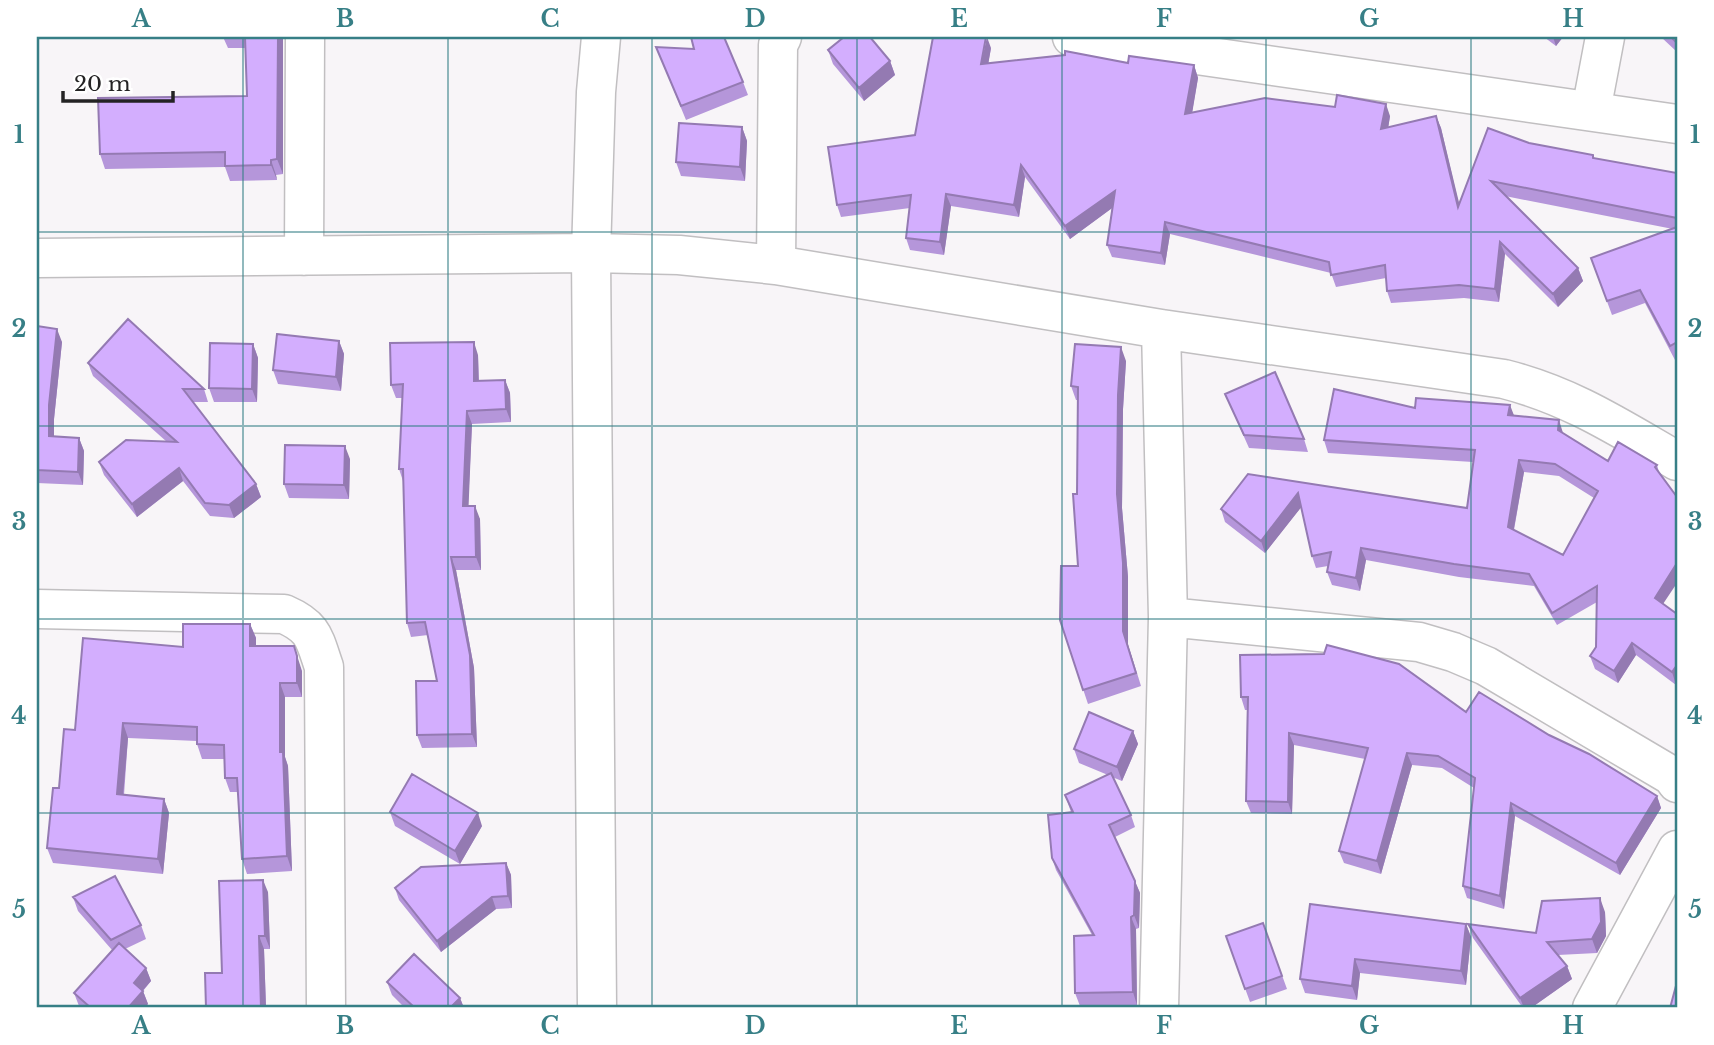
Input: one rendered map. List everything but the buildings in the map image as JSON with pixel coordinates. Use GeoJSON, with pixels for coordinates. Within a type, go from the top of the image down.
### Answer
{"type":"FeatureCollection","features":[{"type":"Feature","properties":{"kind":"street"},"geometry":{"type":"LineString","coordinates":[[304,256],[305,37]]}},
{"type":"Feature","properties":{"kind":"street"},"geometry":{"type":"LineString","coordinates":[[597,1008],[591,253],[596,92],[601,37]]}},
{"type":"Feature","properties":{"kind":"street"},"geometry":{"type":"LineString","coordinates":[[776,265],[778,45],[782,37]]}},
{"type":"Feature","properties":{"kind":"street"},"geometry":{"type":"LineString","coordinates":[[1072,37],[1677,124]]}},
{"type":"Feature","properties":{"kind":"street"},"geometry":{"type":"LineString","coordinates":[[1591,111],[1605,37]]}},
{"type":"Feature","properties":{"kind":"street"},"geometry":{"type":"LineString","coordinates":[[37,258],[591,253],[679,255],[776,265],[1161,329],[1526,384],[1574,402],[1677,461]]}},
{"type":"Feature","properties":{"kind":"street"},"geometry":{"type":"LineString","coordinates":[[1160,1008],[1168,617],[1161,329]]}},
{"type":"Feature","properties":{"kind":"street"},"geometry":{"type":"LineString","coordinates":[[37,610],[284,614],[304,622],[315,639],[324,667],[326,1008]]}},
{"type":"Feature","properties":{"kind":"street"},"geometry":{"type":"LineString","coordinates":[[1168,617],[1419,642],[1453,652],[1486,666],[1672,776],[1677,783]]}},
{"type":"Feature","properties":{"kind":"street"},"geometry":{"type":"LineString","coordinates":[[1592,1008],[1677,850]]}}]}
